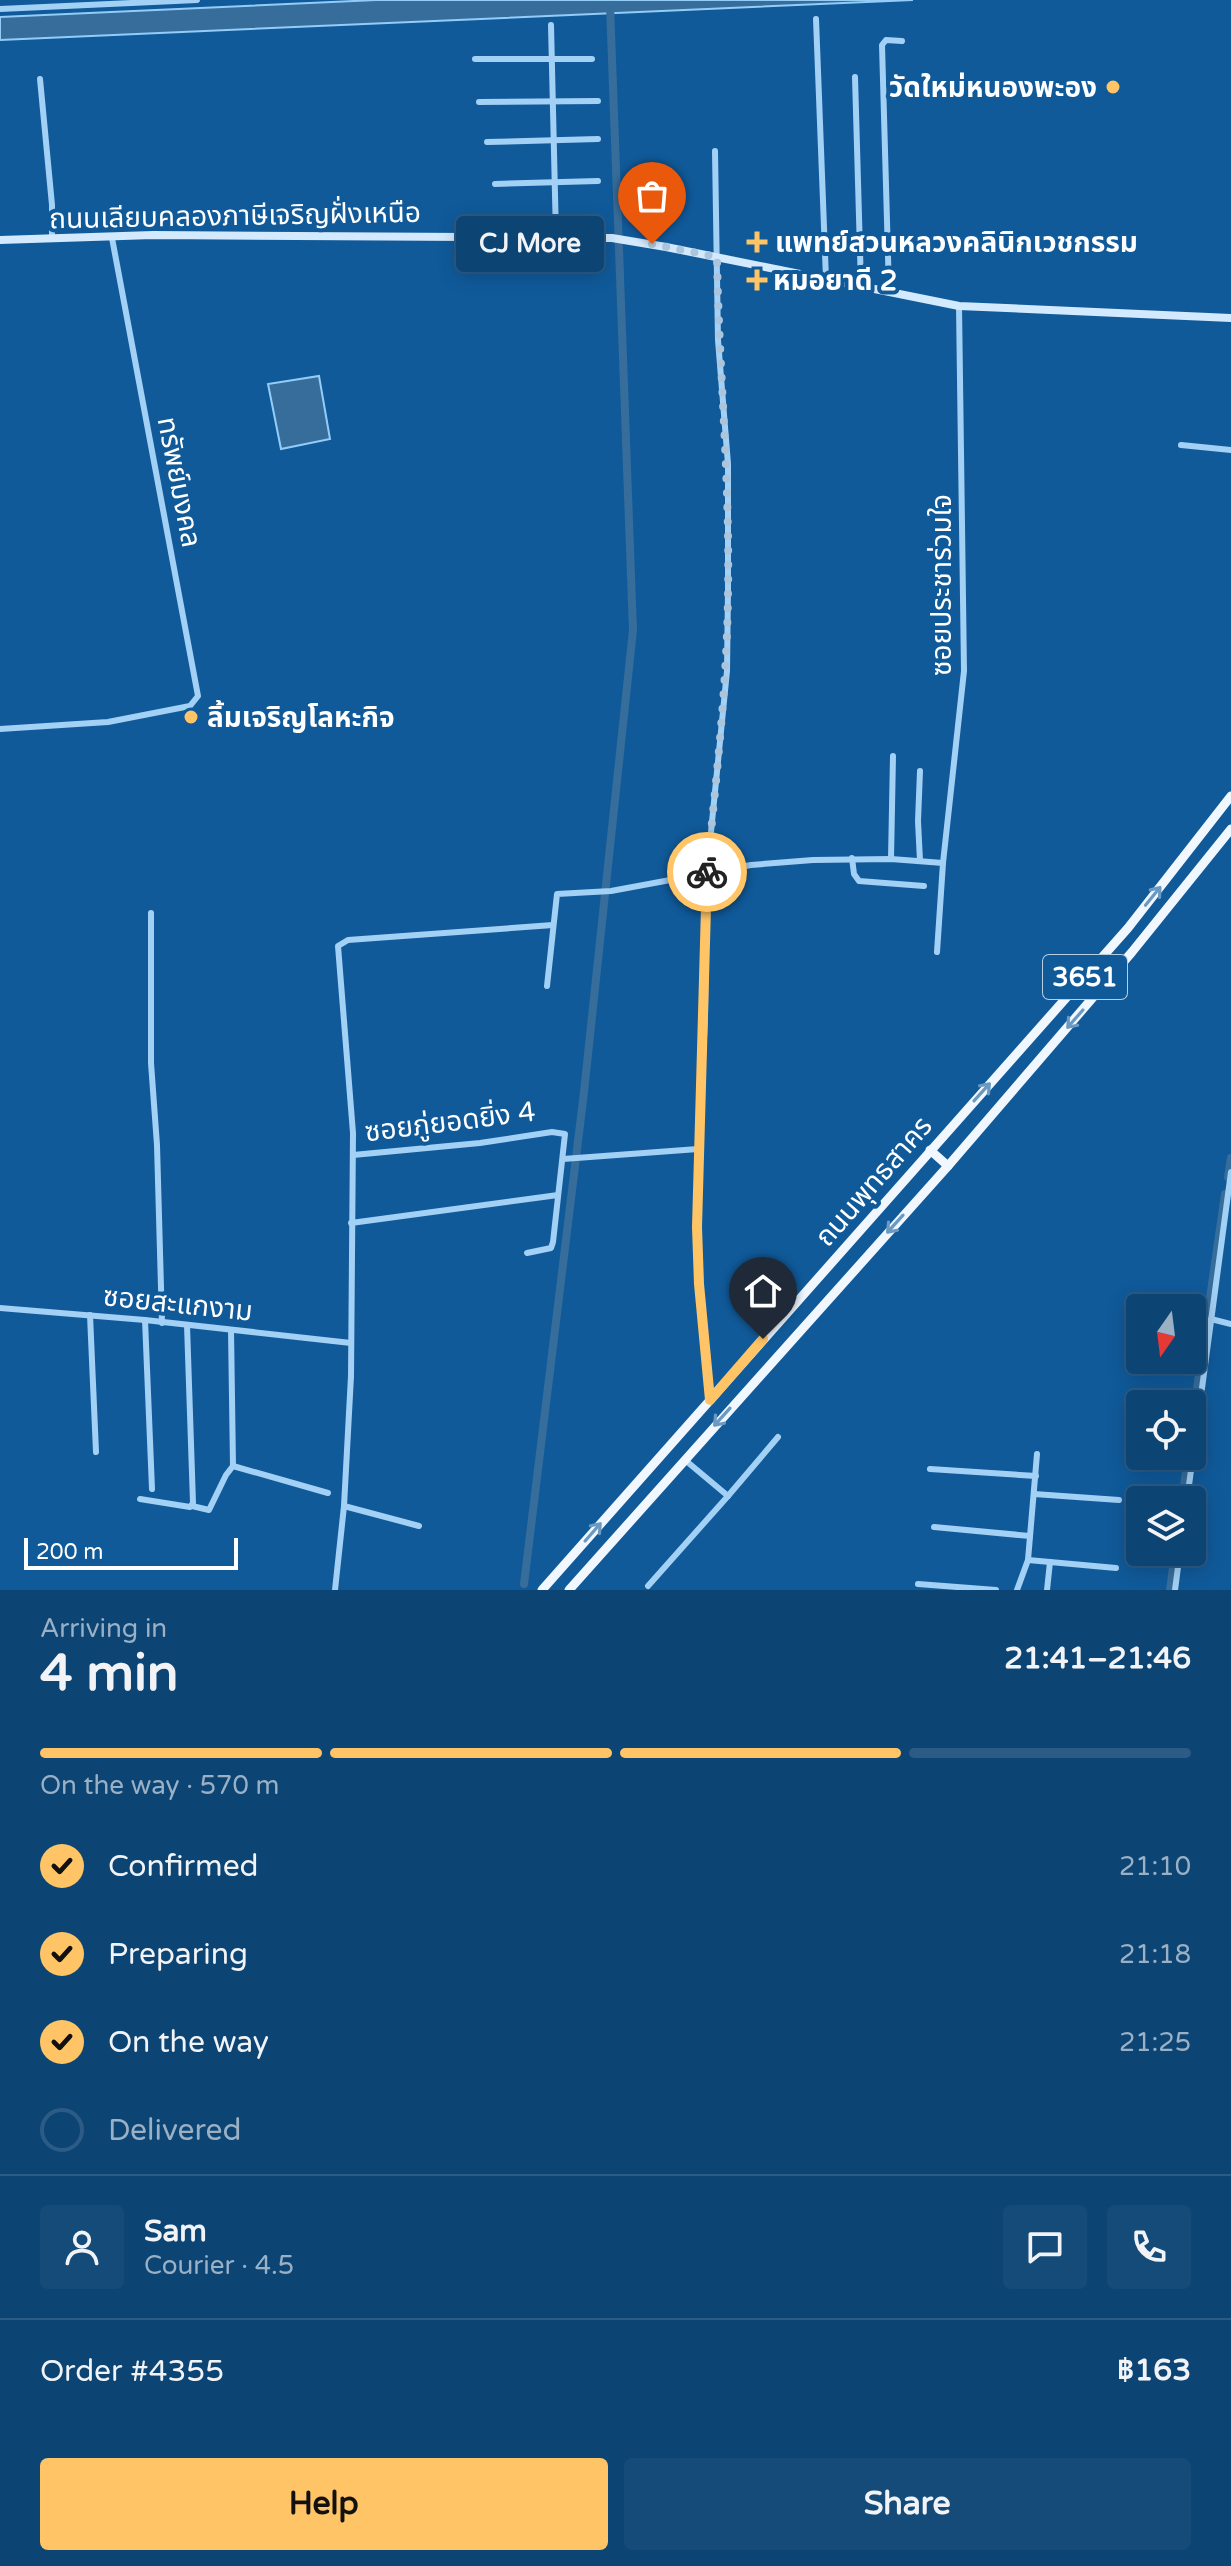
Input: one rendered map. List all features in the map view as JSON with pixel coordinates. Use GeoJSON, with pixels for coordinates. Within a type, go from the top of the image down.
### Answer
{"type":"FeatureCollection","features":[{"type":"Feature","properties":{"kind":"main road","name":"ถนนเลียบคลองภาษีเจริญฝั่งเหนือ"},"geometry":{"type":"LineString","coordinates":[[0,240],[153,235],[612,238],[959,306],[1231,318]]}},
{"type":"Feature","properties":{"kind":"main road","name":"ถนนพุทธสาคร"},"geometry":{"type":"LineString","coordinates":[[542,1590],[1128,928],[1231,796]]}},
{"type":"Feature","properties":{"kind":"main road","name":"ถนนพุทธสาคร"},"geometry":{"type":"LineString","coordinates":[[569,1590],[948,1166],[1132,952],[1231,829]]}},
{"type":"Feature","properties":{"kind":"main road"},"geometry":{"type":"LineString","coordinates":[[930,1150],[948,1166]]}},
{"type":"Feature","properties":{"kind":"street"},"geometry":{"type":"LineString","coordinates":[[0,9],[197,0]]}},
{"type":"Feature","properties":{"kind":"street"},"geometry":{"type":"LineString","coordinates":[[816,19],[826,279]]}},
{"type":"Feature","properties":{"kind":"street"},"geometry":{"type":"LineString","coordinates":[[551,25],[556,237]]}},
{"type":"Feature","properties":{"kind":"street"},"geometry":{"type":"LineString","coordinates":[[889,291],[882,45],[886,40],[902,41]]}},
{"type":"Feature","properties":{"kind":"street"},"geometry":{"type":"LineString","coordinates":[[475,59],[592,59]]}},
{"type":"Feature","properties":{"kind":"street"},"geometry":{"type":"LineString","coordinates":[[855,77],[861,286]]}},
{"type":"Feature","properties":{"kind":"street"},"geometry":{"type":"LineString","coordinates":[[40,79],[52,205],[52,239]]}},
{"type":"Feature","properties":{"kind":"street"},"geometry":{"type":"LineString","coordinates":[[479,102],[598,101]]}},
{"type":"Feature","properties":{"kind":"street"},"geometry":{"type":"LineString","coordinates":[[487,142],[598,139]]}},
{"type":"Feature","properties":{"kind":"street"},"geometry":{"type":"LineString","coordinates":[[710,1400],[699,1284],[698,1149],[704,1044],[707,872],[727,671],[728,590],[728,464],[718,340],[715,151]]}},
{"type":"Feature","properties":{"kind":"street"},"geometry":{"type":"LineString","coordinates":[[495,184],[598,181]]}},
{"type":"Feature","properties":{"kind":"street","name":"ทรัพย์มงคล"},"geometry":{"type":"LineString","coordinates":[[0,729],[108,722],[190,706],[196,701],[197,687],[112,238]]}},
{"type":"Feature","properties":{"kind":"street","name":"ซอยประชาร่วมใจ"},"geometry":{"type":"LineString","coordinates":[[937,952],[943,863],[964,671],[959,306]]}},
{"type":"Feature","properties":{"kind":"street"},"geometry":{"type":"LineString","coordinates":[[1181,445],[1231,450]]}},
{"type":"Feature","properties":{"kind":"street"},"geometry":{"type":"LineString","coordinates":[[891,859],[893,756]]}},
{"type":"Feature","properties":{"kind":"street"},"geometry":{"type":"LineString","coordinates":[[920,771],[920,861]]}},
{"type":"Feature","properties":{"kind":"street"},"geometry":{"type":"LineString","coordinates":[[852,858],[854,874],[859,881],[924,886]]}},
{"type":"Feature","properties":{"kind":"street"},"geometry":{"type":"LineString","coordinates":[[547,986],[557,894],[611,891],[751,865],[852,858],[943,863]]}},
{"type":"Feature","properties":{"kind":"street"},"geometry":{"type":"LineString","coordinates":[[151,913],[151,1063],[157,1145],[162,1323]]}},
{"type":"Feature","properties":{"kind":"street"},"geometry":{"type":"LineString","coordinates":[[335,1590],[344,1506],[351,1343],[353,1155],[352,1095],[338,946],[348,940],[553,925]]}},
{"type":"Feature","properties":{"kind":"street","name":"ซอยภู่ยอดยิ่ง 4"},"geometry":{"type":"LineString","coordinates":[[353,1155],[480,1143],[552,1132],[565,1134],[563,1159]]}},
{"type":"Feature","properties":{"kind":"street"},"geometry":{"type":"LineString","coordinates":[[527,1253],[551,1248],[563,1159],[698,1149]]}},
{"type":"Feature","properties":{"kind":"street"},"geometry":{"type":"LineString","coordinates":[[1189,1486],[1231,1172]]}},
{"type":"Feature","properties":{"kind":"street"},"geometry":{"type":"LineString","coordinates":[[351,1223],[558,1195]]}},
{"type":"Feature","properties":{"kind":"street","name":"ซอยสะแกงาม"},"geometry":{"type":"LineString","coordinates":[[0,1308],[145,1320],[351,1343]]}},
{"type":"Feature","properties":{"kind":"street"},"geometry":{"type":"LineString","coordinates":[[90,1315],[96,1452]]}},
{"type":"Feature","properties":{"kind":"street"},"geometry":{"type":"LineString","coordinates":[[1211,1319],[1231,1324]]}},
{"type":"Feature","properties":{"kind":"street"},"geometry":{"type":"LineString","coordinates":[[145,1320],[152,1489]]}},
{"type":"Feature","properties":{"kind":"street"},"geometry":{"type":"LineString","coordinates":[[187,1325],[192,1506]]}},
{"type":"Feature","properties":{"kind":"street"},"geometry":{"type":"LineString","coordinates":[[140,1499],[209,1510],[233,1466],[231,1330]]}},
{"type":"Feature","properties":{"kind":"street"},"geometry":{"type":"LineString","coordinates":[[648,1586],[778,1437]]}},
{"type":"Feature","properties":{"kind":"street"},"geometry":{"type":"LineString","coordinates":[[1017,1590],[1028,1560],[1037,1454]]}},
{"type":"Feature","properties":{"kind":"street"},"geometry":{"type":"LineString","coordinates":[[684,1460],[728,1496]]}},
{"type":"Feature","properties":{"kind":"street"},"geometry":{"type":"LineString","coordinates":[[233,1466],[328,1493]]}},
{"type":"Feature","properties":{"kind":"street"},"geometry":{"type":"LineString","coordinates":[[930,1469],[1036,1476]]}},
{"type":"Feature","properties":{"kind":"street"},"geometry":{"type":"LineString","coordinates":[[1034,1494],[1119,1500]]}},
{"type":"Feature","properties":{"kind":"street"},"geometry":{"type":"LineString","coordinates":[[344,1506],[419,1526]]}},
{"type":"Feature","properties":{"kind":"street"},"geometry":{"type":"LineString","coordinates":[[934,1527],[1030,1536]]}},
{"type":"Feature","properties":{"kind":"street"},"geometry":{"type":"LineString","coordinates":[[1028,1560],[1116,1568]]}},
{"type":"Feature","properties":{"kind":"street"},"geometry":{"type":"LineString","coordinates":[[1047,1590],[1050,1562]]}},
{"type":"Feature","properties":{"kind":"street"},"geometry":{"type":"LineString","coordinates":[[1175,1590],[1178,1566]]}},
{"type":"Feature","properties":{"kind":"street"},"geometry":{"type":"LineString","coordinates":[[918,1584],[996,1590]]}},
{"type":"Feature","properties":{"kind":"water"},"geometry":{"type":"Polygon","coordinates":[[[376,0],[913,0],[0,40],[0,17],[376,0]]]}},
{"type":"Feature","properties":{"kind":"water"},"geometry":{"type":"Polygon","coordinates":[[[319,376],[330,439],[281,449],[268,384],[319,376]]]}},
{"type":"Feature","properties":{"kind":"waterway"},"geometry":{"type":"LineString","coordinates":[[524,1584],[584,1092],[633,630],[610,5]]}},
{"type":"Feature","properties":{"kind":"waterway"},"geometry":{"type":"LineString","coordinates":[[1228,1177],[1231,1158]]}},
{"type":"Feature","properties":{"kind":"waterway"},"geometry":{"type":"LineString","coordinates":[[1197,1390],[1225,1194]]}},
{"type":"Feature","properties":{"kind":"waterway"},"geometry":{"type":"LineString","coordinates":[[1184,1486],[1186,1470]]}},
{"type":"Feature","properties":{"kind":"waterway"},"geometry":{"type":"LineString","coordinates":[[1170,1590],[1173,1566]]}},
{"type":"Feature","properties":{"kind":"way so far"},"geometry":{"type":"LineString","coordinates":[[652,244],[717,257],[718,340],[728,464],[727,671],[707,872]]}},
{"type":"Feature","properties":{"kind":"place","name":"วัดใหม่หนองพะอง"},"geometry":{"type":"Point","coordinates":[1113,87]}},
{"type":"Feature","properties":{"kind":"place","name":"แพทย์สวนหลวงคลินิกเวชกรรม"},"geometry":{"type":"Point","coordinates":[757,242]}},
{"type":"Feature","properties":{"kind":"place","name":"CJ More"},"geometry":{"type":"Point","coordinates":[652,244]}},
{"type":"Feature","properties":{"kind":"place","name":"หมอยาดี 2"},"geometry":{"type":"Point","coordinates":[757,280]}},
{"type":"Feature","properties":{"kind":"place","name":"ลิ้มเจริญโลหะกิจ"},"geometry":{"type":"Point","coordinates":[191,717]}},
{"type":"Feature","properties":{"kind":"route"},"geometry":{"type":"LineString","coordinates":[[707,872],[697,1227],[710,1400],[763,1339]]}}]}
